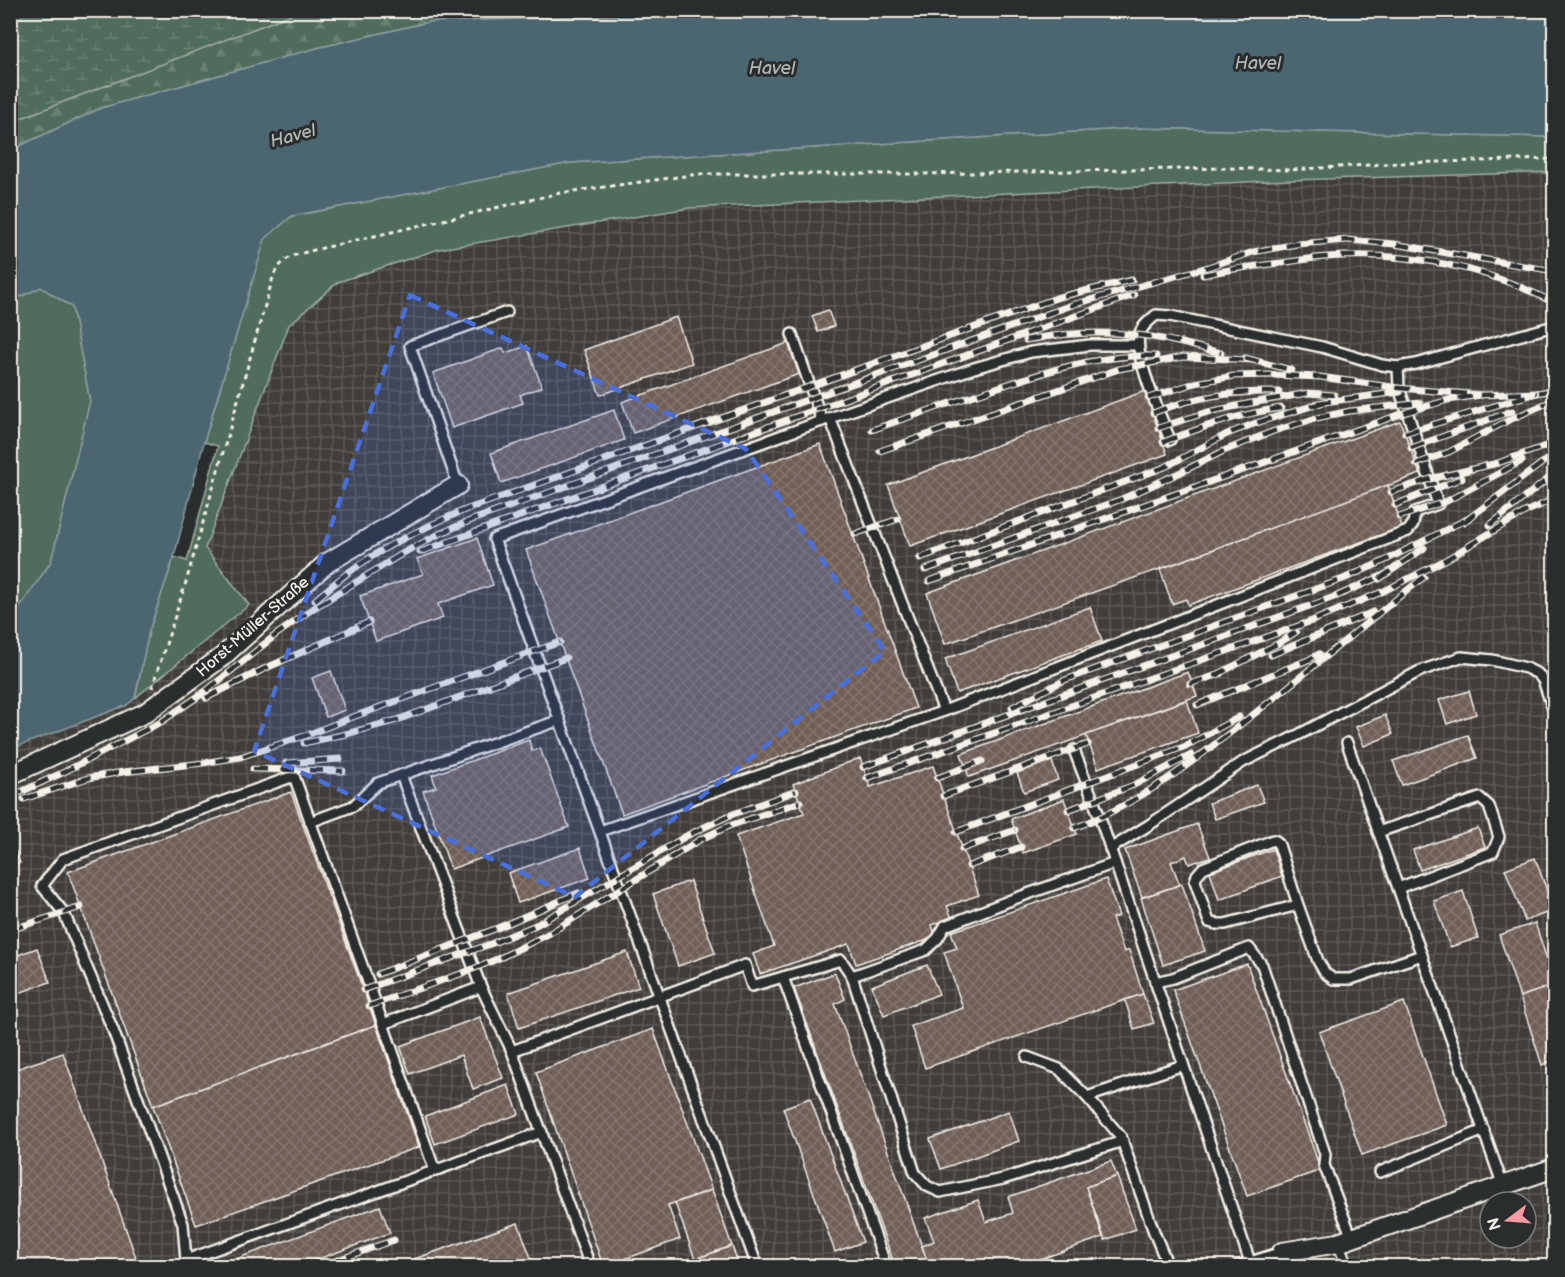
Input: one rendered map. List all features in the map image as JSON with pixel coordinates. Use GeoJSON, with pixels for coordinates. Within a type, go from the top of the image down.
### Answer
{"type":"FeatureCollection","features":[{"type":"Feature","properties":{"kind":"street","name":"Horst-Müller-Straße"},"geometry":{"type":"LineString","coordinates":[[10,775],[145,713],[222,657],[327,563],[458,485]]}},
{"type":"Feature","properties":{"kind":"street"},"geometry":{"type":"LineString","coordinates":[[1282,1252],[1345,1240],[1554,1168]]}},
{"type":"Feature","properties":{"kind":"lane"},"geometry":{"type":"LineString","coordinates":[[458,485],[410,346],[507,312]]}},
{"type":"Feature","properties":{"kind":"lane"},"geometry":{"type":"LineString","coordinates":[[1170,440],[1142,364],[1138,345],[1139,335],[1145,324],[1156,315],[1322,347],[1382,365],[1398,367],[1554,326]]}},
{"type":"Feature","properties":{"kind":"lane"},"geometry":{"type":"LineString","coordinates":[[792,334],[944,711]]}},
{"type":"Feature","properties":{"kind":"lane"},"geometry":{"type":"LineString","coordinates":[[757,1266],[494,539],[974,368],[1031,352],[1090,345],[1138,345]]}},
{"type":"Feature","properties":{"kind":"lane"},"geometry":{"type":"LineString","coordinates":[[600,831],[944,711],[1408,531],[1413,524],[1415,512],[1438,504],[1398,388],[1398,367]]}},
{"type":"Feature","properties":{"kind":"lane"},"geometry":{"type":"LineString","coordinates":[[1110,849],[1244,762],[1420,671],[1461,657],[1492,660],[1526,668],[1538,674],[1543,680],[1554,712]]}},
{"type":"Feature","properties":{"kind":"lane"},"geometry":{"type":"LineString","coordinates":[[1543,680],[1554,681]]}},
{"type":"Feature","properties":{"kind":"lane"},"geometry":{"type":"LineString","coordinates":[[310,822],[353,806],[378,783],[560,720]]}},
{"type":"Feature","properties":{"kind":"lane"},"geometry":{"type":"LineString","coordinates":[[1347,743],[1503,1186]]}},
{"type":"Feature","properties":{"kind":"lane"},"geometry":{"type":"LineString","coordinates":[[1074,750],[1115,863],[1250,1262]]}},
{"type":"Feature","properties":{"kind":"lane"},"geometry":{"type":"LineString","coordinates":[[401,775],[481,987],[512,1051],[590,1266]]}},
{"type":"Feature","properties":{"kind":"lane"},"geometry":{"type":"LineString","coordinates":[[435,1171],[294,776],[63,859],[42,886],[64,913],[113,1030],[183,1224],[187,1263],[542,1132]]}},
{"type":"Feature","properties":{"kind":"lane"},"geometry":{"type":"LineString","coordinates":[[1378,832],[1480,798],[1488,806],[1492,816],[1499,837],[1493,852],[1398,888]]}},
{"type":"Feature","properties":{"kind":"lane"},"geometry":{"type":"LineString","coordinates":[[1298,905],[1224,924],[1216,924],[1209,922],[1195,881],[1203,868],[1273,840],[1279,845],[1318,961],[1325,973],[1333,979],[1351,979],[1422,955]]}},
{"type":"Feature","properties":{"kind":"lane"},"geometry":{"type":"LineString","coordinates":[[852,976],[926,950],[938,938],[945,926],[1115,863]]}},
{"type":"Feature","properties":{"kind":"lane"},"geometry":{"type":"LineString","coordinates":[[1155,982],[1173,978],[1249,948],[1262,965],[1325,1155],[1323,1165],[1345,1240],[1347,1266]]}},
{"type":"Feature","properties":{"kind":"lane"},"geometry":{"type":"LineString","coordinates":[[512,1051],[745,965],[752,986],[841,960],[852,976],[915,1173],[927,1186],[940,1192],[1004,1179],[1123,1141]]}},
{"type":"Feature","properties":{"kind":"lane"},"geometry":{"type":"LineString","coordinates":[[783,977],[886,1266]]}},
{"type":"Feature","properties":{"kind":"lane"},"geometry":{"type":"LineString","coordinates":[[383,1024],[481,987]]}},
{"type":"Feature","properties":{"kind":"lane"},"geometry":{"type":"LineString","coordinates":[[1027,1057],[1059,1069],[1122,1137],[1168,1266]]}},
{"type":"Feature","properties":{"kind":"lane"},"geometry":{"type":"LineString","coordinates":[[1087,1097],[1183,1065]]}},
{"type":"Feature","properties":{"kind":"lane"},"geometry":{"type":"LineString","coordinates":[[1380,1172],[1484,1130]]}},
{"type":"Feature","properties":{"kind":"lane"},"geometry":{"type":"LineString","coordinates":[[1238,1266],[1282,1252]]}},
{"type":"Feature","properties":{"kind":"path"},"geometry":{"type":"LineString","coordinates":[[152,689],[186,582],[274,274],[282,261],[293,256],[560,193],[699,174],[887,174],[1228,168],[1289,170],[1400,163],[1554,159]]}},
{"type":"Feature","properties":{"kind":"highlighted area"},"geometry":{"type":"Polygon","coordinates":[[[410,295],[746,449],[885,651],[575,897],[254,751],[410,295]]]}},
{"type":"Feature","properties":{"kind":"shaded area"},"geometry":{"type":"Polygon","coordinates":[[[1554,172],[1554,1266],[11,1266],[11,749],[127,705],[249,605],[205,548],[290,324],[338,282],[439,249],[689,208],[1291,180],[1554,172]]]}},
{"type":"Feature","properties":{"kind":"green space"},"geometry":{"type":"Polygon","coordinates":[[[11,10],[300,10],[300,11],[11,122],[11,10]]]}},
{"type":"Feature","properties":{"kind":"green space"},"geometry":{"type":"Polygon","coordinates":[[[300,11],[741,11],[429,22],[317,48],[101,108],[11,150],[11,122],[300,11]]]}},
{"type":"Feature","properties":{"kind":"green space"},"geometry":{"type":"Polygon","coordinates":[[[1138,128],[1554,137],[1554,172],[1291,180],[689,208],[439,249],[338,282],[289,325],[205,548],[249,605],[135,698],[149,631],[174,557],[187,561],[218,446],[204,442],[265,238],[292,216],[570,163],[1138,128]]]}},
{"type":"Feature","properties":{"kind":"green space"},"geometry":{"type":"Polygon","coordinates":[[[41,287],[72,307],[90,401],[51,562],[11,620],[11,301],[41,287]]]}},
{"type":"Feature","properties":{"kind":"water","name":"Havel"},"geometry":{"type":"Polygon","coordinates":[[[741,11],[1554,11],[1554,137],[1138,128],[570,163],[292,216],[265,239],[204,442],[174,557],[149,631],[135,698],[127,705],[11,749],[11,620],[51,562],[90,401],[72,307],[41,287],[11,301],[11,150],[101,108],[317,48],[429,22],[741,11]]]}},
{"type":"Feature","properties":{"kind":"building"},"geometry":{"type":"Polygon","coordinates":[[[828,310],[834,326],[818,332],[812,316],[828,310]]]}},
{"type":"Feature","properties":{"kind":"building"},"geometry":{"type":"Polygon","coordinates":[[[676,317],[692,363],[600,395],[584,350],[676,317]]]}},
{"type":"Feature","properties":{"kind":"building"},"geometry":{"type":"Polygon","coordinates":[[[788,343],[799,374],[633,433],[622,402],[788,343]]]}},
{"type":"Feature","properties":{"kind":"building"},"geometry":{"type":"Polygon","coordinates":[[[527,346],[542,387],[520,395],[523,403],[452,428],[433,373],[503,348],[505,353],[527,346]]]}},
{"type":"Feature","properties":{"kind":"building"},"geometry":{"type":"Polygon","coordinates":[[[1145,391],[1167,454],[910,546],[888,485],[1145,391]]]}},
{"type":"Feature","properties":{"kind":"building"},"geometry":{"type":"Polygon","coordinates":[[[614,410],[624,440],[501,483],[491,453],[614,410]]]}},
{"type":"Feature","properties":{"kind":"building"},"geometry":{"type":"Polygon","coordinates":[[[1400,421],[1420,474],[1160,569],[945,644],[927,593],[1400,421]]]}},
{"type":"Feature","properties":{"kind":"building"},"geometry":{"type":"Polygon","coordinates":[[[820,444],[916,708],[622,814],[526,550],[820,444]]]}},
{"type":"Feature","properties":{"kind":"building"},"geometry":{"type":"Polygon","coordinates":[[[1388,485],[1402,527],[1188,605],[1186,599],[1172,604],[1160,569],[1388,485]]]}},
{"type":"Feature","properties":{"kind":"building"},"geometry":{"type":"Polygon","coordinates":[[[477,538],[493,585],[438,604],[443,618],[376,641],[360,596],[423,574],[417,559],[477,538]]]}},
{"type":"Feature","properties":{"kind":"building"},"geometry":{"type":"Polygon","coordinates":[[[1090,607],[1102,641],[957,693],[945,659],[1090,607]]]}},
{"type":"Feature","properties":{"kind":"building"},"geometry":{"type":"Polygon","coordinates":[[[331,671],[345,710],[326,717],[312,678],[331,671]]]}},
{"type":"Feature","properties":{"kind":"building"},"geometry":{"type":"Polygon","coordinates":[[[1188,672],[1197,696],[969,777],[961,754],[1188,672]]]}},
{"type":"Feature","properties":{"kind":"building"},"geometry":{"type":"Polygon","coordinates":[[[1469,691],[1476,714],[1447,724],[1439,700],[1469,691]]]}},
{"type":"Feature","properties":{"kind":"building"},"geometry":{"type":"Polygon","coordinates":[[[1187,700],[1198,733],[1098,768],[1086,735],[1187,700]]]}},
{"type":"Feature","properties":{"kind":"building"},"geometry":{"type":"Polygon","coordinates":[[[1385,715],[1393,734],[1364,746],[1356,727],[1385,715]]]}},
{"type":"Feature","properties":{"kind":"building"},"geometry":{"type":"Polygon","coordinates":[[[1468,735],[1477,758],[1402,785],[1393,761],[1468,735]]]}},
{"type":"Feature","properties":{"kind":"building"},"geometry":{"type":"Polygon","coordinates":[[[529,740],[532,751],[540,748],[569,827],[451,869],[423,791],[436,787],[432,775],[529,740]]]}},
{"type":"Feature","properties":{"kind":"building"},"geometry":{"type":"Polygon","coordinates":[[[860,758],[870,787],[933,766],[979,895],[947,906],[952,918],[932,925],[936,937],[856,964],[849,944],[760,974],[753,954],[774,946],[736,836],[804,813],[793,784],[860,758]]]}},
{"type":"Feature","properties":{"kind":"building"},"geometry":{"type":"Polygon","coordinates":[[[1052,761],[1058,780],[1024,792],[1017,773],[1052,761]]]}},
{"type":"Feature","properties":{"kind":"building"},"geometry":{"type":"Polygon","coordinates":[[[1257,785],[1264,802],[1215,819],[1209,803],[1257,785]]]}},
{"type":"Feature","properties":{"kind":"building"},"geometry":{"type":"Polygon","coordinates":[[[291,792],[376,1025],[153,1106],[68,872],[291,792]]]}},
{"type":"Feature","properties":{"kind":"building"},"geometry":{"type":"Polygon","coordinates":[[[1064,799],[1077,834],[1023,853],[1011,819],[1064,799]]]}},
{"type":"Feature","properties":{"kind":"building"},"geometry":{"type":"Polygon","coordinates":[[[1197,824],[1210,857],[1189,864],[1186,856],[1171,862],[1180,885],[1142,897],[1125,850],[1197,824]]]}},
{"type":"Feature","properties":{"kind":"building"},"geometry":{"type":"Polygon","coordinates":[[[1478,828],[1485,847],[1420,870],[1413,850],[1478,828]]]}},
{"type":"Feature","properties":{"kind":"building"},"geometry":{"type":"Polygon","coordinates":[[[10,837],[20,863],[10,866],[10,837]]]}},
{"type":"Feature","properties":{"kind":"building"},"geometry":{"type":"Polygon","coordinates":[[[580,848],[590,878],[518,903],[508,873],[580,848]]]}},
{"type":"Feature","properties":{"kind":"building"},"geometry":{"type":"Polygon","coordinates":[[[1273,849],[1282,876],[1219,900],[1210,872],[1273,849]]]}},
{"type":"Feature","properties":{"kind":"building"},"geometry":{"type":"Polygon","coordinates":[[[1535,858],[1554,910],[1525,921],[1505,869],[1535,858]]]}},
{"type":"Feature","properties":{"kind":"building"},"geometry":{"type":"Polygon","coordinates":[[[1106,879],[1119,916],[1112,918],[1124,952],[1129,950],[1143,994],[925,1068],[911,1026],[963,1008],[944,952],[957,948],[951,932],[1106,879]]]}},
{"type":"Feature","properties":{"kind":"building"},"geometry":{"type":"Polygon","coordinates":[[[690,881],[715,953],[678,966],[653,894],[690,881]]]}},
{"type":"Feature","properties":{"kind":"building"},"geometry":{"type":"Polygon","coordinates":[[[1182,884],[1205,951],[1163,965],[1141,898],[1182,884]]]}},
{"type":"Feature","properties":{"kind":"building"},"geometry":{"type":"Polygon","coordinates":[[[1463,891],[1478,938],[1450,947],[1434,901],[1463,891]]]}},
{"type":"Feature","properties":{"kind":"building"},"geometry":{"type":"Polygon","coordinates":[[[1535,923],[1554,985],[1520,997],[1499,935],[1535,923]]]}},
{"type":"Feature","properties":{"kind":"building"},"geometry":{"type":"Polygon","coordinates":[[[37,948],[50,982],[10,996],[10,958],[37,948]]]}},
{"type":"Feature","properties":{"kind":"building"},"geometry":{"type":"Polygon","coordinates":[[[627,952],[639,987],[519,1028],[508,993],[627,952]]]}},
{"type":"Feature","properties":{"kind":"building"},"geometry":{"type":"Polygon","coordinates":[[[1247,964],[1321,1170],[1247,1196],[1173,990],[1247,964]]]}},
{"type":"Feature","properties":{"kind":"building"},"geometry":{"type":"Polygon","coordinates":[[[927,965],[939,994],[884,1015],[872,986],[927,965]]]}},
{"type":"Feature","properties":{"kind":"building"},"geometry":{"type":"Polygon","coordinates":[[[835,973],[845,999],[835,1004],[929,1266],[895,1266],[794,988],[835,973]]]}},
{"type":"Feature","properties":{"kind":"building"},"geometry":{"type":"Polygon","coordinates":[[[1554,985],[1554,1060],[1542,1065],[1520,997],[1554,985]]]}},
{"type":"Feature","properties":{"kind":"building"},"geometry":{"type":"Polygon","coordinates":[[[1143,994],[1154,1023],[1134,1029],[1125,1000],[1143,994]]]}},
{"type":"Feature","properties":{"kind":"building"},"geometry":{"type":"Polygon","coordinates":[[[1404,1002],[1447,1125],[1362,1155],[1319,1032],[1404,1002]]]}},
{"type":"Feature","properties":{"kind":"building"},"geometry":{"type":"Polygon","coordinates":[[[480,1017],[503,1078],[473,1089],[461,1055],[410,1074],[400,1046],[480,1017]]]}},
{"type":"Feature","properties":{"kind":"building"},"geometry":{"type":"Polygon","coordinates":[[[376,1025],[419,1147],[196,1225],[153,1106],[376,1025]]]}},
{"type":"Feature","properties":{"kind":"building"},"geometry":{"type":"Polygon","coordinates":[[[653,1029],[712,1190],[668,1205],[680,1239],[603,1266],[536,1072],[653,1029]]]}},
{"type":"Feature","properties":{"kind":"building"},"geometry":{"type":"Polygon","coordinates":[[[63,1053],[139,1266],[11,1266],[10,1071],[63,1053]]]}},
{"type":"Feature","properties":{"kind":"building"},"geometry":{"type":"Polygon","coordinates":[[[508,1085],[519,1114],[435,1144],[425,1116],[508,1085]]]}},
{"type":"Feature","properties":{"kind":"building"},"geometry":{"type":"Polygon","coordinates":[[[810,1098],[863,1242],[835,1252],[783,1108],[810,1098]]]}},
{"type":"Feature","properties":{"kind":"building"},"geometry":{"type":"Polygon","coordinates":[[[1009,1111],[1019,1141],[941,1169],[930,1139],[1009,1111]]]}},
{"type":"Feature","properties":{"kind":"building"},"geometry":{"type":"Polygon","coordinates":[[[1111,1161],[1117,1176],[1086,1187],[1103,1237],[1021,1266],[929,1266],[922,1246],[934,1241],[925,1218],[978,1200],[986,1222],[1013,1213],[1008,1197],[1111,1161]]]}},
{"type":"Feature","properties":{"kind":"building"},"geometry":{"type":"Polygon","coordinates":[[[1117,1176],[1136,1229],[1105,1240],[1086,1187],[1117,1176]]]}},
{"type":"Feature","properties":{"kind":"building"},"geometry":{"type":"Polygon","coordinates":[[[712,1190],[732,1246],[695,1259],[675,1203],[712,1190]]]}},
{"type":"Feature","properties":{"kind":"building"},"geometry":{"type":"Polygon","coordinates":[[[380,1206],[390,1233],[299,1266],[217,1266],[380,1206]]]}},
{"type":"Feature","properties":{"kind":"building"},"geometry":{"type":"Polygon","coordinates":[[[518,1223],[534,1266],[394,1266],[518,1223]]]}},
{"type":"Feature","properties":{"kind":"building"},"geometry":{"type":"Polygon","coordinates":[[[732,1246],[739,1266],[674,1266],[695,1259],[732,1246]]]}},
{"type":"Feature","properties":{"kind":"building"},"geometry":{"type":"Polygon","coordinates":[[[1473,1259],[1476,1266],[1452,1266],[1459,1264],[1473,1259]]]}},
{"type":"Feature","properties":{"kind":"railway"},"geometry":{"type":"LineString","coordinates":[[10,797],[161,722],[206,691],[277,634],[314,608],[405,552],[439,534],[472,520],[1072,305],[1253,252],[1297,244],[1348,240],[1394,244],[1554,271]]}},
{"type":"Feature","properties":{"kind":"railway"},"geometry":{"type":"LineString","coordinates":[[1203,275],[1321,257],[1385,256],[1415,259],[1473,271],[1501,279],[1554,303]]}},
{"type":"Feature","properties":{"kind":"railway"},"geometry":{"type":"LineString","coordinates":[[315,600],[374,555],[465,510],[1059,297],[1132,280]]}},
{"type":"Feature","properties":{"kind":"railway"},"geometry":{"type":"LineString","coordinates":[[420,552],[1134,295]]}},
{"type":"Feature","properties":{"kind":"railway"},"geometry":{"type":"LineString","coordinates":[[1026,340],[1082,333],[1110,333],[1159,338],[1221,353]]}},
{"type":"Feature","properties":{"kind":"railway"},"geometry":{"type":"LineString","coordinates":[[872,430],[1051,371],[1092,361],[1156,356]]}},
{"type":"Feature","properties":{"kind":"railway"},"geometry":{"type":"LineString","coordinates":[[880,451],[1119,369],[1183,357],[1252,360]]}},
{"type":"Feature","properties":{"kind":"railway"},"geometry":{"type":"LineString","coordinates":[[1245,358],[1291,370]]}},
{"type":"Feature","properties":{"kind":"railway"},"geometry":{"type":"LineString","coordinates":[[1148,398],[1195,383],[1234,376],[1270,375],[1320,377],[1399,388],[1481,395],[1537,393]]}},
{"type":"Feature","properties":{"kind":"railway"},"geometry":{"type":"LineString","coordinates":[[1405,433],[1537,393],[1554,390]]}},
{"type":"Feature","properties":{"kind":"railway"},"geometry":{"type":"LineString","coordinates":[[1153,413],[1184,402],[1214,396],[1246,392],[1279,392]]}},
{"type":"Feature","properties":{"kind":"railway"},"geometry":{"type":"LineString","coordinates":[[1317,403],[1400,392]]}},
{"type":"Feature","properties":{"kind":"railway"},"geometry":{"type":"LineString","coordinates":[[1158,428],[1208,412],[1251,403],[1308,393],[1334,395]]}},
{"type":"Feature","properties":{"kind":"railway"},"geometry":{"type":"LineString","coordinates":[[929,581],[1407,412],[1448,400],[1481,395]]}},
{"type":"Feature","properties":{"kind":"railway"},"geometry":{"type":"LineString","coordinates":[[1416,464],[1449,452],[1507,421],[1554,400]]}},
{"type":"Feature","properties":{"kind":"railway"},"geometry":{"type":"LineString","coordinates":[[920,558],[1165,467],[1227,434],[1325,402]]}},
{"type":"Feature","properties":{"kind":"railway"},"geometry":{"type":"LineString","coordinates":[[925,570],[1122,499],[1226,450],[1274,431],[1350,411],[1420,403]]}},
{"type":"Feature","properties":{"kind":"railway"},"geometry":{"type":"LineString","coordinates":[[1163,442],[1236,417],[1281,408]]}},
{"type":"Feature","properties":{"kind":"railway"},"geometry":{"type":"LineString","coordinates":[[1411,448],[1512,411]]}},
{"type":"Feature","properties":{"kind":"railway"},"geometry":{"type":"LineString","coordinates":[[1391,492],[1430,479],[1498,463],[1554,443]]}},
{"type":"Feature","properties":{"kind":"railway"},"geometry":{"type":"LineString","coordinates":[[1464,522],[1554,454]]}},
{"type":"Feature","properties":{"kind":"railway"},"geometry":{"type":"LineString","coordinates":[[1399,517],[1447,501],[1522,461]]}},
{"type":"Feature","properties":{"kind":"railway"},"geometry":{"type":"LineString","coordinates":[[1490,525],[1554,474]]}},
{"type":"Feature","properties":{"kind":"railway"},"geometry":{"type":"LineString","coordinates":[[1395,505],[1462,478]]}},
{"type":"Feature","properties":{"kind":"railway"},"geometry":{"type":"LineString","coordinates":[[867,778],[1312,621],[1384,591],[1447,559],[1525,512],[1554,499]]}},
{"type":"Feature","properties":{"kind":"railway"},"geometry":{"type":"LineString","coordinates":[[1012,707],[1065,680],[1343,579],[1471,517]]}},
{"type":"Feature","properties":{"kind":"railway"},"geometry":{"type":"LineString","coordinates":[[855,534],[898,519]]}},
{"type":"Feature","properties":{"kind":"railway"},"geometry":{"type":"LineString","coordinates":[[1379,579],[1424,548]]}},
{"type":"Feature","properties":{"kind":"railway"},"geometry":{"type":"LineString","coordinates":[[863,767],[1337,596],[1386,574]]}},
{"type":"Feature","properties":{"kind":"railway"},"geometry":{"type":"LineString","coordinates":[[1074,828],[1123,806],[1190,763],[1424,577]]}},
{"type":"Feature","properties":{"kind":"railway"},"geometry":{"type":"LineString","coordinates":[[1271,655],[1373,612]]}},
{"type":"Feature","properties":{"kind":"railway"},"geometry":{"type":"LineString","coordinates":[[206,698],[369,622]]}},
{"type":"Feature","properties":{"kind":"railway"},"geometry":{"type":"LineString","coordinates":[[1214,676],[1296,632]]}},
{"type":"Feature","properties":{"kind":"railway"},"geometry":{"type":"LineString","coordinates":[[24,799],[88,778],[240,757],[307,735],[560,642]]}},
{"type":"Feature","properties":{"kind":"railway"},"geometry":{"type":"LineString","coordinates":[[1197,705],[1319,654]]}},
{"type":"Feature","properties":{"kind":"railway"},"geometry":{"type":"LineString","coordinates":[[304,743],[397,720],[566,658]]}},
{"type":"Feature","properties":{"kind":"railway"},"geometry":{"type":"LineString","coordinates":[[1190,684],[1220,674]]}},
{"type":"Feature","properties":{"kind":"railway"},"geometry":{"type":"LineString","coordinates":[[956,832],[1186,746],[1239,717]]}},
{"type":"Feature","properties":{"kind":"railway"},"geometry":{"type":"LineString","coordinates":[[943,796],[1088,744]]}},
{"type":"Feature","properties":{"kind":"railway"},"geometry":{"type":"LineString","coordinates":[[1068,810],[1134,785],[1191,755]]}},
{"type":"Feature","properties":{"kind":"railway"},"geometry":{"type":"LineString","coordinates":[[286,763],[340,759]]}},
{"type":"Feature","properties":{"kind":"railway"},"geometry":{"type":"LineString","coordinates":[[937,778],[982,761]]}},
{"type":"Feature","properties":{"kind":"railway"},"geometry":{"type":"LineString","coordinates":[[253,769],[343,771]]}},
{"type":"Feature","properties":{"kind":"railway"},"geometry":{"type":"LineString","coordinates":[[363,990],[493,943],[538,924],[688,835],[728,816],[796,791]]}},
{"type":"Feature","properties":{"kind":"railway"},"geometry":{"type":"LineString","coordinates":[[369,1006],[502,957],[550,933],[701,839],[729,826],[800,802]]}},
{"type":"Feature","properties":{"kind":"railway"},"geometry":{"type":"LineString","coordinates":[[962,849],[1015,830]]}},
{"type":"Feature","properties":{"kind":"railway"},"geometry":{"type":"LineString","coordinates":[[969,866],[1021,847]]}},
{"type":"Feature","properties":{"kind":"railway"},"geometry":{"type":"LineString","coordinates":[[378,974],[500,927],[578,893]]}},
{"type":"Feature","properties":{"kind":"railway"},"geometry":{"type":"LineString","coordinates":[[10,930],[81,907]]}},
{"type":"Feature","properties":{"kind":"railway"},"geometry":{"type":"LineString","coordinates":[[321,1266],[394,1240]]}}]}
